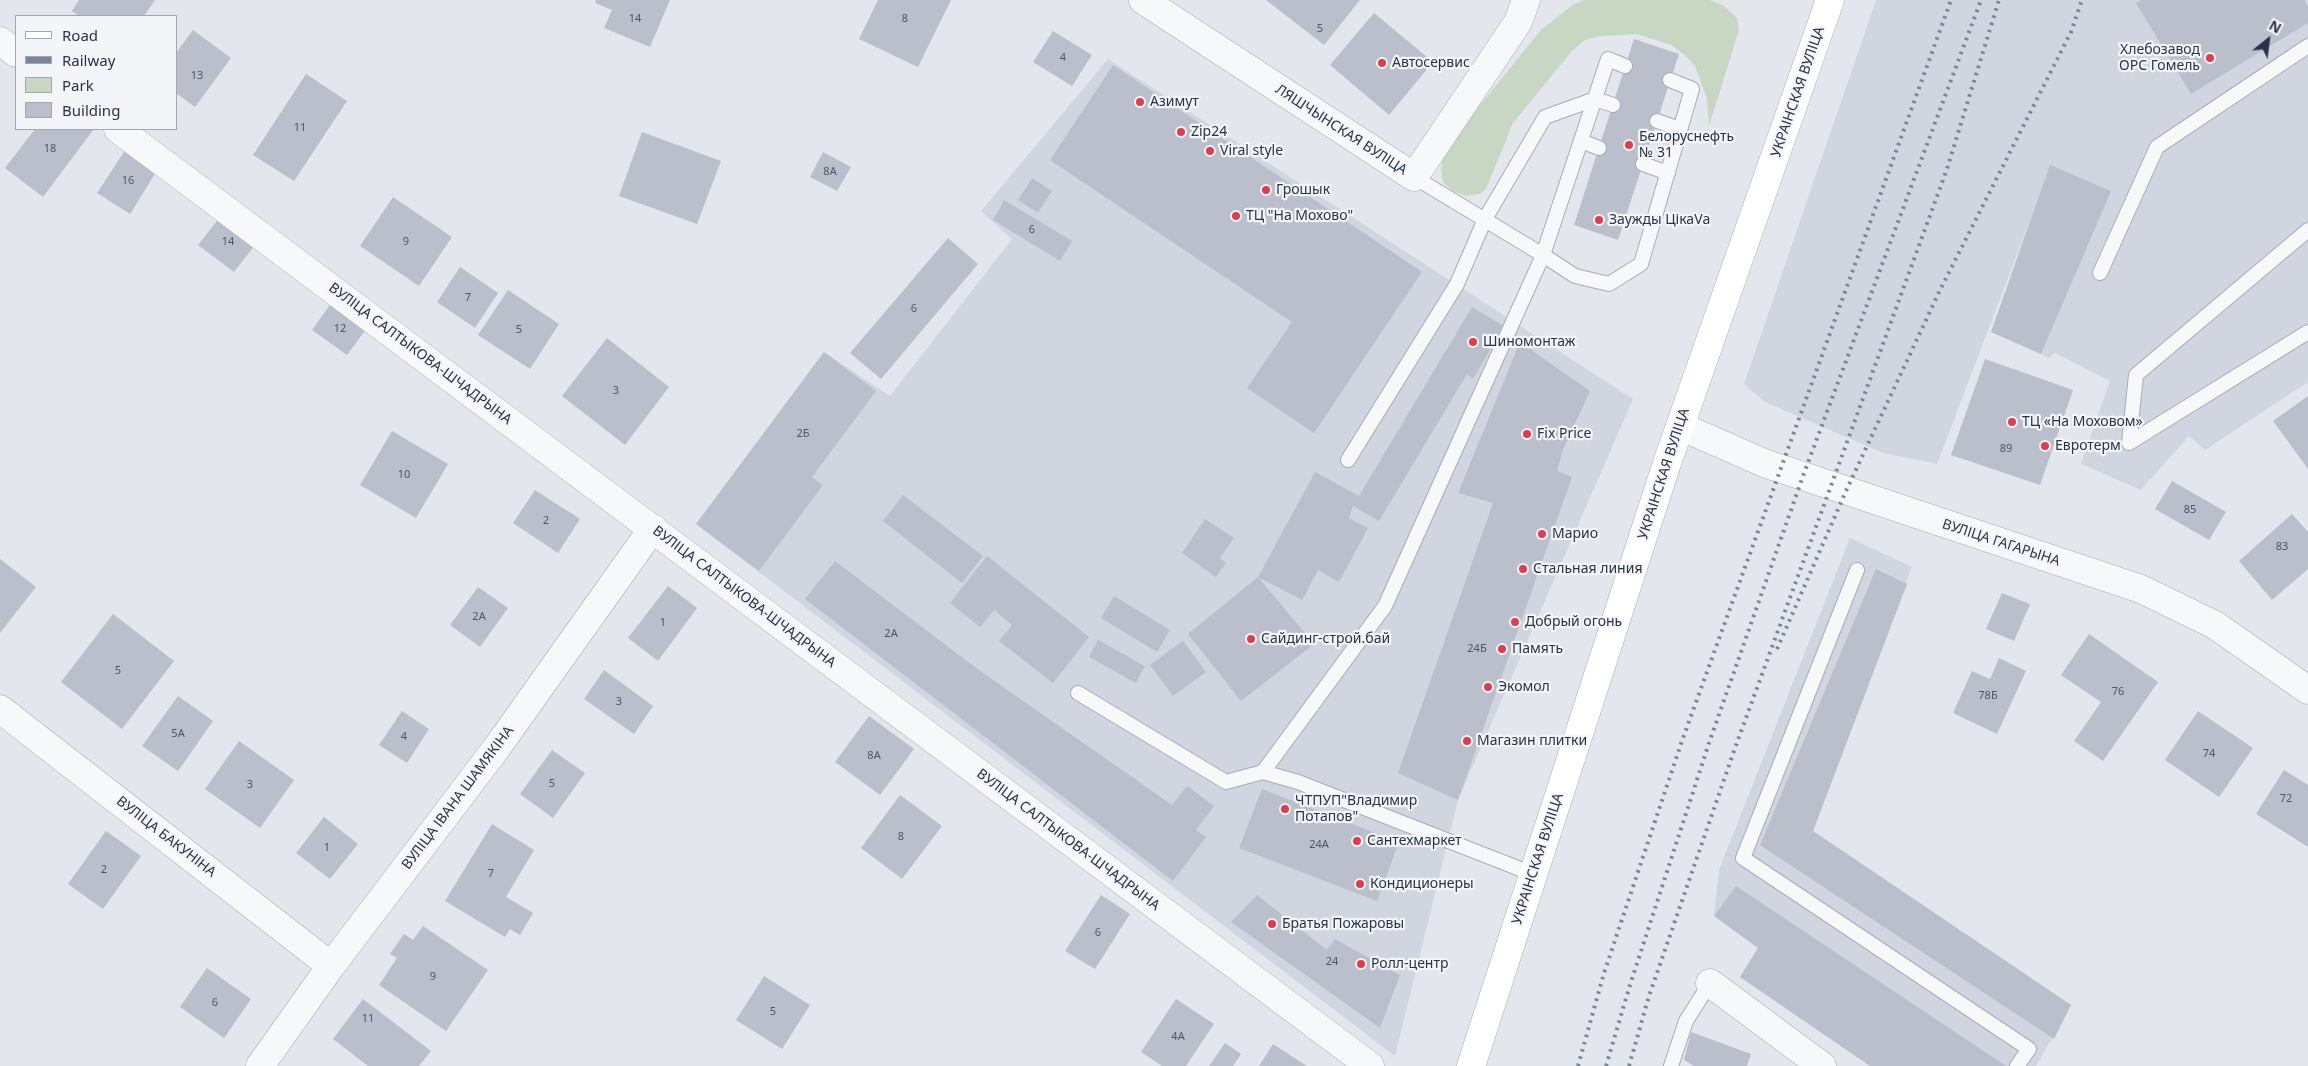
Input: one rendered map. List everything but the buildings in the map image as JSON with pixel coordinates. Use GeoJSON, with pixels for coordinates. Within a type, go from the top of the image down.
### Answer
{"type":"FeatureCollection","features":[{"type":"Feature","properties":{"kind":"main road","name":"УКРАІНСКАЯ ВУЛІЦА"},"geometry":{"type":"LineString","coordinates":[[1470,1066],[1680,426],[1830,0]]}},
{"type":"Feature","properties":{"kind":"street","name":"ЛЯШЧЫНСКАЯ ВУЛІЦА"},"geometry":{"type":"LineString","coordinates":[[1142,0],[1414,177],[1518,22],[1526,0]]}},
{"type":"Feature","properties":{"kind":"street"},"geometry":{"type":"LineString","coordinates":[[0,41],[15,52]]}},
{"type":"Feature","properties":{"kind":"street","name":"ВУЛІЦА САЛТЫКОВА-ШЧАДРЫНА"},"geometry":{"type":"LineString","coordinates":[[119,130],[1370,1066]]}},
{"type":"Feature","properties":{"kind":"street","name":"ВУЛІЦА ГАГАРЫНА"},"geometry":{"type":"LineString","coordinates":[[1680,426],[1764,463],[2141,589],[2215,625],[2308,690]]}},
{"type":"Feature","properties":{"kind":"street","name":"ВУЛІЦА ІВАНА ШАМЯКІНА"},"geometry":{"type":"LineString","coordinates":[[260,1066],[331,966],[498,746],[653,528]]}},
{"type":"Feature","properties":{"kind":"street","name":"ВУЛІЦА БАКУНІНА"},"geometry":{"type":"LineString","coordinates":[[0,709],[331,966]]}},
{"type":"Feature","properties":{"kind":"street"},"geometry":{"type":"LineString","coordinates":[[1710,983],[1822,1066]]}},
{"type":"Feature","properties":{"kind":"lane"},"geometry":{"type":"LineString","coordinates":[[2100,273],[2158,147],[2308,46]]}},
{"type":"Feature","properties":{"kind":"lane"},"geometry":{"type":"LineString","coordinates":[[1264,772],[1386,606],[1543,255],[1608,59],[1626,66]]}},
{"type":"Feature","properties":{"kind":"lane"},"geometry":{"type":"LineString","coordinates":[[1414,177],[1575,276],[1609,284],[1641,264],[1692,89],[1670,80]]}},
{"type":"Feature","properties":{"kind":"lane"},"geometry":{"type":"LineString","coordinates":[[1348,460],[1456,284],[1485,219],[1545,117],[1595,99],[1613,105]]}},
{"type":"Feature","properties":{"kind":"lane"},"geometry":{"type":"LineString","coordinates":[[1657,121],[1680,129]]}},
{"type":"Feature","properties":{"kind":"lane"},"geometry":{"type":"LineString","coordinates":[[1581,141],[1600,148]]}},
{"type":"Feature","properties":{"kind":"lane"},"geometry":{"type":"LineString","coordinates":[[1643,164],[1668,173]]}},
{"type":"Feature","properties":{"kind":"lane"},"geometry":{"type":"LineString","coordinates":[[2308,230],[2136,374],[2129,443],[2308,332]]}},
{"type":"Feature","properties":{"kind":"lane"},"geometry":{"type":"LineString","coordinates":[[1856,570],[1743,858],[2029,1049],[2017,1066]]}},
{"type":"Feature","properties":{"kind":"lane"},"geometry":{"type":"LineString","coordinates":[[1078,693],[1226,782],[1264,772],[1298,782],[1533,874]]}},
{"type":"Feature","properties":{"kind":"lane"},"geometry":{"type":"LineString","coordinates":[[1671,1066],[1686,1021],[1710,983]]}},
{"type":"Feature","properties":{"kind":"shaded area"},"geometry":{"type":"Polygon","coordinates":[[[1876,0],[2308,0],[2308,382],[2205,450],[2189,436],[2141,490],[2081,464],[2110,381],[2055,353],[2049,358],[1991,332],[2037,202],[1937,464],[1883,453],[1765,402],[1744,384],[1876,0]]]}},
{"type":"Feature","properties":{"kind":"shaded area"},"geometry":{"type":"Polygon","coordinates":[[[1108,59],[1633,399],[1458,800],[1395,1056],[696,524],[824,352],[890,396],[1012,239],[981,211],[1108,59]]]}},
{"type":"Feature","properties":{"kind":"shaded area"},"geometry":{"type":"Polygon","coordinates":[[[1850,538],[1912,567],[1813,831],[2071,1005],[2036,1066],[1870,1066],[1740,977],[1758,948],[1714,916],[1719,870],[1850,538]]]}},
{"type":"Feature","properties":{"kind":"green space"},"geometry":{"type":"Polygon","coordinates":[[[1584,0],[1710,0],[1724,6],[1737,18],[1739,30],[1709,126],[1707,99],[1695,66],[1685,55],[1671,45],[1637,34],[1601,36],[1585,40],[1572,51],[1513,123],[1486,189],[1479,194],[1466,196],[1453,191],[1443,182],[1441,170],[1443,156],[1452,140],[1541,30],[1571,6],[1584,0]]]}},
{"type":"Feature","properties":{"kind":"railway"},"geometry":{"type":"LineString","coordinates":[[1578,1066],[1604,973],[1683,738],[1951,0]]}},
{"type":"Feature","properties":{"kind":"railway"},"geometry":{"type":"LineString","coordinates":[[1606,1066],[1630,985],[1709,743],[1803,476],[1981,0]]}},
{"type":"Feature","properties":{"kind":"railway"},"geometry":{"type":"LineString","coordinates":[[1629,1066],[1649,996],[1735,748],[1947,169],[1999,0]]}},
{"type":"Feature","properties":{"kind":"railway"},"geometry":{"type":"LineString","coordinates":[[1777,649],[1846,491],[1940,290],[2071,32],[2082,0]]}},
{"type":"Feature","properties":{"kind":"place","name":"Хлебозавод ОРС Гомель"},"geometry":{"type":"Point","coordinates":[2210,58]}},
{"type":"Feature","properties":{"kind":"place","name":"Автосервис"},"geometry":{"type":"Point","coordinates":[1382,63]}},
{"type":"Feature","properties":{"kind":"place","name":"Азимут"},"geometry":{"type":"Point","coordinates":[1140,102]}},
{"type":"Feature","properties":{"kind":"place","name":"Zip24"},"geometry":{"type":"Point","coordinates":[1181,132]}},
{"type":"Feature","properties":{"kind":"place","name":"Белоруснефть № 31"},"geometry":{"type":"Point","coordinates":[1629,145]}},
{"type":"Feature","properties":{"kind":"place","name":"Viral style"},"geometry":{"type":"Point","coordinates":[1210,151]}},
{"type":"Feature","properties":{"kind":"place","name":"Грошык"},"geometry":{"type":"Point","coordinates":[1266,190]}},
{"type":"Feature","properties":{"kind":"place","name":"ТЦ \"На Мохово\""},"geometry":{"type":"Point","coordinates":[1236,216]}},
{"type":"Feature","properties":{"kind":"place","name":"Заужды ЦікаVа"},"geometry":{"type":"Point","coordinates":[1599,220]}},
{"type":"Feature","properties":{"kind":"place","name":"Шиномонтаж"},"geometry":{"type":"Point","coordinates":[1473,342]}},
{"type":"Feature","properties":{"kind":"place","name":"ТЦ «На Моховом»"},"geometry":{"type":"Point","coordinates":[2012,422]}},
{"type":"Feature","properties":{"kind":"place","name":"Fix Price"},"geometry":{"type":"Point","coordinates":[1527,434]}},
{"type":"Feature","properties":{"kind":"place","name":"Евротерм"},"geometry":{"type":"Point","coordinates":[2045,446]}},
{"type":"Feature","properties":{"kind":"place","name":"Марио"},"geometry":{"type":"Point","coordinates":[1542,534]}},
{"type":"Feature","properties":{"kind":"place","name":"Стальная линия"},"geometry":{"type":"Point","coordinates":[1523,569]}},
{"type":"Feature","properties":{"kind":"place","name":"Добрый огонь"},"geometry":{"type":"Point","coordinates":[1515,622]}},
{"type":"Feature","properties":{"kind":"place","name":"Сайдинг-строй.бай"},"geometry":{"type":"Point","coordinates":[1251,639]}},
{"type":"Feature","properties":{"kind":"place","name":"Память"},"geometry":{"type":"Point","coordinates":[1502,649]}},
{"type":"Feature","properties":{"kind":"place","name":"Экомол"},"geometry":{"type":"Point","coordinates":[1488,687]}},
{"type":"Feature","properties":{"kind":"place","name":"Магазин плитки"},"geometry":{"type":"Point","coordinates":[1467,741]}},
{"type":"Feature","properties":{"kind":"place","name":"ЧТПУП\"Владимир Потапов\""},"geometry":{"type":"Point","coordinates":[1285,809]}},
{"type":"Feature","properties":{"kind":"place","name":"Сантехмаркет"},"geometry":{"type":"Point","coordinates":[1357,841]}},
{"type":"Feature","properties":{"kind":"place","name":"Кондиционеры"},"geometry":{"type":"Point","coordinates":[1360,884]}},
{"type":"Feature","properties":{"kind":"place","name":"Братья Пожаровы"},"geometry":{"type":"Point","coordinates":[1272,924]}},
{"type":"Feature","properties":{"kind":"place","name":"Ролл-центр"},"geometry":{"type":"Point","coordinates":[1361,964]}}]}
